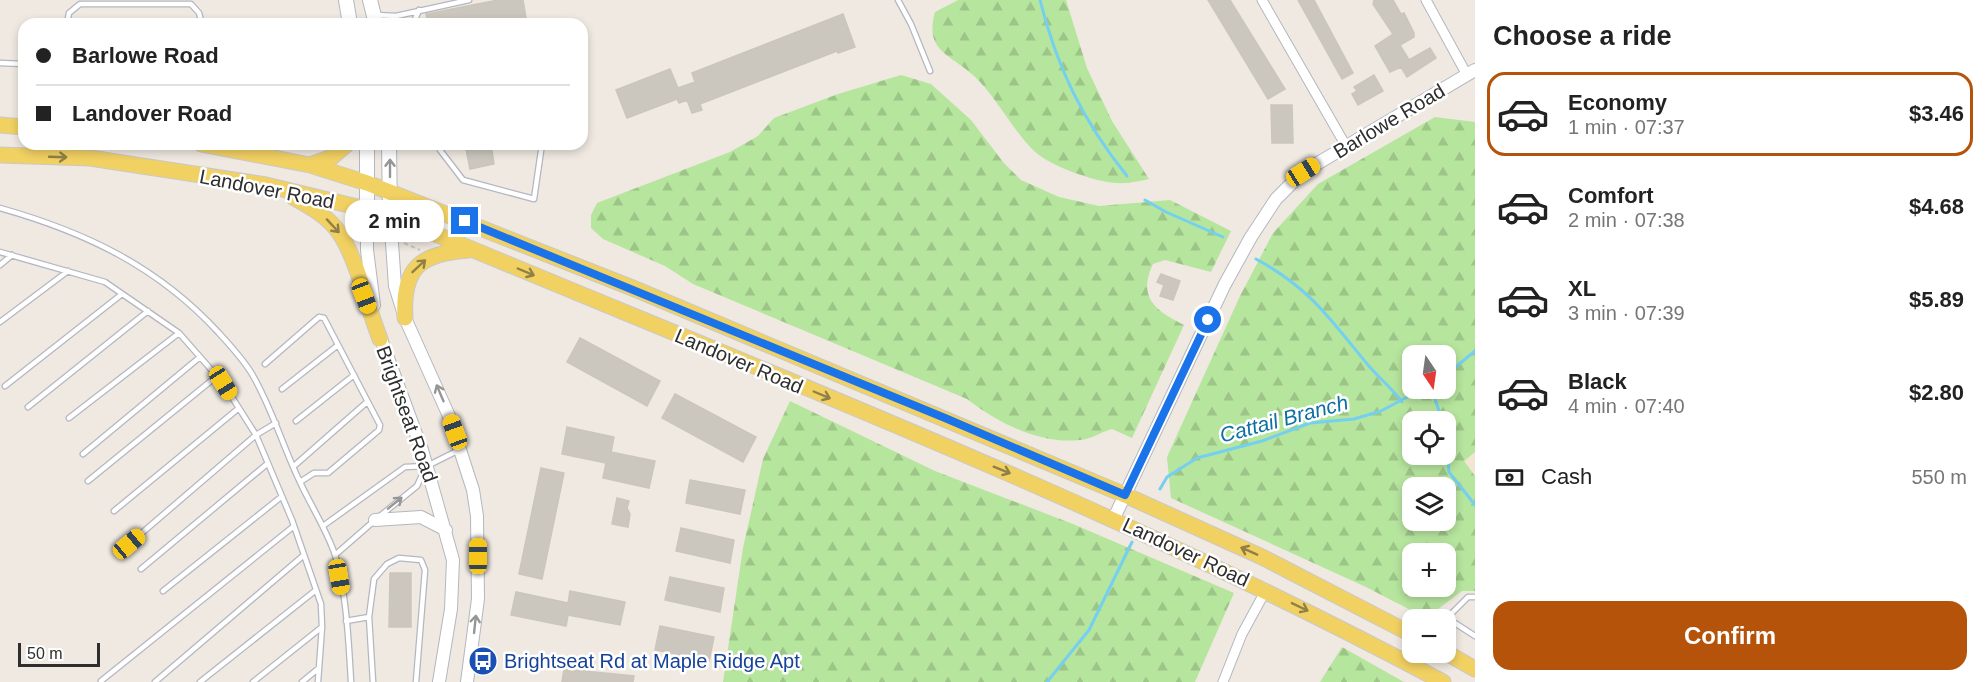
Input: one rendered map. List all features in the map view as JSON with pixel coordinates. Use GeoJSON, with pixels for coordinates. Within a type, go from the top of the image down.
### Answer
{"type":"FeatureCollection","features":[{"type":"Feature","properties":{"kind":"main road"},"geometry":{"type":"LineString","coordinates":[[346,0],[349,18]]}},
{"type":"Feature","properties":{"kind":"main road"},"geometry":{"type":"LineString","coordinates":[[370,0],[375,18]]}},
{"type":"Feature","properties":{"kind":"main road"},"geometry":{"type":"LineString","coordinates":[[0,125],[18,126]]}},
{"type":"Feature","properties":{"kind":"main road","name":"Landover Road"},"geometry":{"type":"LineString","coordinates":[[232,150],[310,165],[367,183],[642,292],[1125,495],[1262,558],[1402,629]]}},
{"type":"Feature","properties":{"kind":"main road"},"geometry":{"type":"LineString","coordinates":[[310,165],[332,157],[340,150]]}},
{"type":"Feature","properties":{"kind":"main road","name":"Brightseat Road"},"geometry":{"type":"LineString","coordinates":[[367,150],[367,209]]}},
{"type":"Feature","properties":{"kind":"main road","name":"Brightseat Road"},"geometry":{"type":"LineString","coordinates":[[389,150],[390,215]]}},
{"type":"Feature","properties":{"kind":"main road","name":"Landover Road"},"geometry":{"type":"LineString","coordinates":[[0,155],[90,158],[266,185],[390,215],[1114,518],[1358,635],[1443,682]]}},
{"type":"Feature","properties":{"kind":"main road"},"geometry":{"type":"LineString","coordinates":[[266,185],[315,209],[340,234],[354,264],[380,339]]}},
{"type":"Feature","properties":{"kind":"main road"},"geometry":{"type":"LineString","coordinates":[[405,318],[404,296],[413,270],[430,256],[472,249]]}},
{"type":"Feature","properties":{"kind":"main road"},"geometry":{"type":"LineString","coordinates":[[1456,658],[1475,669]]}},
{"type":"Feature","properties":{"kind":"street"},"geometry":{"type":"LineString","coordinates":[[1262,0],[1346,146]]}},
{"type":"Feature","properties":{"kind":"street"},"geometry":{"type":"LineString","coordinates":[[1426,0],[1471,72]]}},
{"type":"Feature","properties":{"kind":"street","name":"Barlowe Road"},"geometry":{"type":"LineString","coordinates":[[1114,518],[1208,320],[1251,237],[1276,199],[1303,172],[1471,72]]}},
{"type":"Feature","properties":{"kind":"street","name":"Brightseat Road"},"geometry":{"type":"LineString","coordinates":[[367,209],[369,276],[380,339],[427,466],[453,560],[451,609],[439,682]]}},
{"type":"Feature","properties":{"kind":"street","name":"Brightseat Road"},"geometry":{"type":"LineString","coordinates":[[390,215],[392,267],[405,318],[432,374],[461,449],[473,490],[478,544],[478,599],[467,682]]}},
{"type":"Feature","properties":{"kind":"street"},"geometry":{"type":"LineString","coordinates":[[375,520],[421,517],[446,530]]}},
{"type":"Feature","properties":{"kind":"street"},"geometry":{"type":"LineString","coordinates":[[1223,682],[1242,634],[1266,590]]}},
{"type":"Feature","properties":{"kind":"lane"},"geometry":{"type":"LineString","coordinates":[[380,18],[469,0]]}},
{"type":"Feature","properties":{"kind":"lane"},"geometry":{"type":"LineString","coordinates":[[898,0],[911,24],[930,71]]}},
{"type":"Feature","properties":{"kind":"lane"},"geometry":{"type":"LineString","coordinates":[[69,18],[69,13],[80,4],[157,3],[191,4],[200,18]]}},
{"type":"Feature","properties":{"kind":"lane"},"geometry":{"type":"LineString","coordinates":[[416,18],[419,10]]}},
{"type":"Feature","properties":{"kind":"lane"},"geometry":{"type":"LineString","coordinates":[[0,63],[18,64]]}},
{"type":"Feature","properties":{"kind":"lane"},"geometry":{"type":"LineString","coordinates":[[440,150],[463,180],[534,199],[541,150]]}},
{"type":"Feature","properties":{"kind":"lane"},"geometry":{"type":"LineString","coordinates":[[0,208],[45,221],[108,248],[171,287],[238,354],[252,374],[276,423],[300,482],[335,555],[346,621],[351,682]]}},
{"type":"Feature","properties":{"kind":"lane"},"geometry":{"type":"LineString","coordinates":[[0,252],[105,282],[179,333],[217,376],[256,435],[294,526],[321,604],[322,627],[318,682]]}},
{"type":"Feature","properties":{"kind":"lane"},"geometry":{"type":"LineString","coordinates":[[0,265],[12,255]]}},
{"type":"Feature","properties":{"kind":"lane"},"geometry":{"type":"LineString","coordinates":[[0,322],[68,271]]}},
{"type":"Feature","properties":{"kind":"lane"},"geometry":{"type":"LineString","coordinates":[[5,386],[122,294]]}},
{"type":"Feature","properties":{"kind":"lane"},"geometry":{"type":"LineString","coordinates":[[28,407],[148,311]]}},
{"type":"Feature","properties":{"kind":"lane"},"geometry":{"type":"LineString","coordinates":[[265,364],[319,317],[324,318],[380,425],[379,430],[328,473],[314,473],[300,482]]}},
{"type":"Feature","properties":{"kind":"lane"},"geometry":{"type":"LineString","coordinates":[[69,418],[179,333]]}},
{"type":"Feature","properties":{"kind":"lane"},"geometry":{"type":"LineString","coordinates":[[282,389],[338,345]]}},
{"type":"Feature","properties":{"kind":"lane"},"geometry":{"type":"LineString","coordinates":[[83,454],[200,357]]}},
{"type":"Feature","properties":{"kind":"lane"},"geometry":{"type":"LineString","coordinates":[[296,421],[354,375]]}},
{"type":"Feature","properties":{"kind":"lane"},"geometry":{"type":"LineString","coordinates":[[88,481],[217,376]]}},
{"type":"Feature","properties":{"kind":"lane"},"geometry":{"type":"LineString","coordinates":[[294,466],[367,402]]}},
{"type":"Feature","properties":{"kind":"lane"},"geometry":{"type":"LineString","coordinates":[[114,511],[239,408]]}},
{"type":"Feature","properties":{"kind":"lane"},"geometry":{"type":"LineString","coordinates":[[129,544],[256,435],[276,423]]}},
{"type":"Feature","properties":{"kind":"lane"},"geometry":{"type":"LineString","coordinates":[[323,526],[405,467],[427,466],[461,449]]}},
{"type":"Feature","properties":{"kind":"lane"},"geometry":{"type":"LineString","coordinates":[[141,569],[267,464]]}},
{"type":"Feature","properties":{"kind":"lane"},"geometry":{"type":"LineString","coordinates":[[335,555],[417,486],[427,466]]}},
{"type":"Feature","properties":{"kind":"lane"},"geometry":{"type":"LineString","coordinates":[[163,591],[281,497]]}},
{"type":"Feature","properties":{"kind":"lane"},"geometry":{"type":"LineString","coordinates":[[101,681],[294,526]]}},
{"type":"Feature","properties":{"kind":"lane"},"geometry":{"type":"LineString","coordinates":[[154,682],[304,555]]}},
{"type":"Feature","properties":{"kind":"lane"},"geometry":{"type":"LineString","coordinates":[[373,682],[369,617],[374,579],[387,564],[399,558],[421,560],[425,570],[416,682]]}},
{"type":"Feature","properties":{"kind":"lane"},"geometry":{"type":"LineString","coordinates":[[200,682],[316,590]]}},
{"type":"Feature","properties":{"kind":"lane"},"geometry":{"type":"LineString","coordinates":[[1475,597],[1468,597],[1447,618],[1475,636]]}},
{"type":"Feature","properties":{"kind":"lane"},"geometry":{"type":"LineString","coordinates":[[346,621],[369,617]]}},
{"type":"Feature","properties":{"kind":"lane"},"geometry":{"type":"LineString","coordinates":[[253,682],[322,627]]}},
{"type":"Feature","properties":{"kind":"lane"},"geometry":{"type":"LineString","coordinates":[[302,682],[319,668]]}},
{"type":"Feature","properties":{"kind":"path"},"geometry":{"type":"LineString","coordinates":[[404,243],[410,243],[428,253]]}},
{"type":"Feature","properties":{"kind":"shaded area"},"geometry":{"type":"Polygon","coordinates":[[[1475,452],[1475,476],[1463,461],[1475,452]]]}},
{"type":"Feature","properties":{"kind":"green space"},"geometry":{"type":"Polygon","coordinates":[[[958,0],[1066,0],[1087,68],[1112,121],[1149,179],[1121,183],[1097,180],[1050,162],[1033,150],[981,83],[936,44],[933,35],[935,12],[958,0]]]}},
{"type":"Feature","properties":{"kind":"green space"},"geometry":{"type":"Polygon","coordinates":[[[901,75],[931,84],[971,120],[1003,162],[1021,180],[1059,197],[1099,206],[1170,200],[1231,231],[1211,272],[1165,260],[1153,264],[1147,286],[1148,295],[1158,309],[1184,325],[1132,438],[1112,429],[1086,439],[1070,441],[1055,440],[1023,431],[993,417],[967,399],[693,284],[665,266],[603,239],[591,228],[591,215],[597,203],[730,152],[758,136],[774,118],[838,94],[901,75]]]}},
{"type":"Feature","properties":{"kind":"green space"},"geometry":{"type":"Polygon","coordinates":[[[1435,117],[1475,122],[1475,452],[1464,461],[1475,476],[1475,591],[1462,591],[1456,596],[1456,543],[1402,543],[1402,597],[1454,597],[1438,609],[1409,609],[1366,587],[1171,498],[1167,457],[1240,296],[1273,233],[1318,184],[1435,117]]]}},
{"type":"Feature","properties":{"kind":"green space"},"geometry":{"type":"Polygon","coordinates":[[[790,401],[935,471],[1073,524],[1234,593],[1195,682],[723,682],[743,548],[763,459],[790,401]]]}},
{"type":"Feature","properties":{"kind":"green space"},"geometry":{"type":"Polygon","coordinates":[[[1342,647],[1404,682],[1320,682],[1342,647]]]}},
{"type":"Feature","properties":{"kind":"building"},"geometry":{"type":"Polygon","coordinates":[[[498,0],[523,0],[526,18],[427,18],[426,14],[498,0]]]}},
{"type":"Feature","properties":{"kind":"building"},"geometry":{"type":"Polygon","coordinates":[[[1208,0],[1230,0],[1285,89],[1268,99],[1208,0]]]}},
{"type":"Feature","properties":{"kind":"building"},"geometry":{"type":"Polygon","coordinates":[[[1298,0],[1314,0],[1353,73],[1342,79],[1298,0]]]}},
{"type":"Feature","properties":{"kind":"building"},"geometry":{"type":"Polygon","coordinates":[[[1374,0],[1393,0],[1401,14],[1404,13],[1414,33],[1414,37],[1400,45],[1409,60],[1430,48],[1436,58],[1407,77],[1401,67],[1390,72],[1375,46],[1393,34],[1373,4],[1374,0]]]}},
{"type":"Feature","properties":{"kind":"building"},"geometry":{"type":"Polygon","coordinates":[[[843,14],[855,47],[838,53],[837,51],[700,104],[702,110],[692,113],[687,100],[679,103],[677,99],[627,118],[616,90],[670,69],[678,88],[695,82],[692,73],[843,14]]]}},
{"type":"Feature","properties":{"kind":"building"},"geometry":{"type":"Polygon","coordinates":[[[1374,75],[1383,91],[1358,105],[1352,94],[1357,91],[1354,87],[1374,75]]]}},
{"type":"Feature","properties":{"kind":"building"},"geometry":{"type":"Polygon","coordinates":[[[1271,105],[1292,105],[1293,143],[1272,143],[1271,105]]]}},
{"type":"Feature","properties":{"kind":"building"},"geometry":{"type":"Polygon","coordinates":[[[466,150],[492,150],[494,164],[470,169],[466,150]]]}},
{"type":"Feature","properties":{"kind":"building"},"geometry":{"type":"Polygon","coordinates":[[[1161,274],[1180,281],[1173,300],[1160,296],[1164,285],[1157,282],[1161,274]]]}},
{"type":"Feature","properties":{"kind":"building"},"geometry":{"type":"Polygon","coordinates":[[[580,338],[660,381],[647,406],[567,362],[580,338]]]}},
{"type":"Feature","properties":{"kind":"building"},"geometry":{"type":"Polygon","coordinates":[[[675,394],[756,437],[743,462],[662,418],[675,394]]]}},
{"type":"Feature","properties":{"kind":"building"},"geometry":{"type":"Polygon","coordinates":[[[567,427],[614,437],[611,452],[655,461],[649,488],[603,478],[606,463],[562,454],[567,427]]]}},
{"type":"Feature","properties":{"kind":"building"},"geometry":{"type":"Polygon","coordinates":[[[541,468],[564,473],[542,579],[519,574],[541,468]]]}},
{"type":"Feature","properties":{"kind":"building"},"geometry":{"type":"Polygon","coordinates":[[[690,480],[745,490],[740,514],[686,503],[690,480]]]}},
{"type":"Feature","properties":{"kind":"building"},"geometry":{"type":"Polygon","coordinates":[[[617,498],[629,501],[628,527],[612,524],[617,498]]]}},
{"type":"Feature","properties":{"kind":"building"},"geometry":{"type":"Polygon","coordinates":[[[681,528],[734,540],[730,563],[676,551],[681,528]]]}},
{"type":"Feature","properties":{"kind":"building"},"geometry":{"type":"Polygon","coordinates":[[[390,573],[411,573],[411,627],[389,627],[390,573]]]}},
{"type":"Feature","properties":{"kind":"building"},"geometry":{"type":"Polygon","coordinates":[[[670,577],[724,588],[720,612],[665,600],[670,577]]]}},
{"type":"Feature","properties":{"kind":"building"},"geometry":{"type":"Polygon","coordinates":[[[570,591],[625,602],[620,625],[568,615],[566,626],[511,615],[516,592],[568,603],[570,591]]]}},
{"type":"Feature","properties":{"kind":"building"},"geometry":{"type":"Polygon","coordinates":[[[660,626],[714,637],[709,661],[655,650],[660,626]]]}},
{"type":"Feature","properties":{"kind":"building"},"geometry":{"type":"Polygon","coordinates":[[[564,669],[634,676],[633,682],[562,682],[564,669]]]}},
{"type":"Feature","properties":{"kind":"waterway"},"geometry":{"type":"LineString","coordinates":[[1040,0],[1063,71],[1073,93],[1097,135],[1127,176]]}},
{"type":"Feature","properties":{"kind":"waterway"},"geometry":{"type":"LineString","coordinates":[[1145,200],[1166,212],[1223,237]]}},
{"type":"Feature","properties":{"kind":"waterway"},"geometry":{"type":"LineString","coordinates":[[1256,259],[1305,293],[1402,402]]}},
{"type":"Feature","properties":{"kind":"waterway","name":"Cattail Branch"},"geometry":{"type":"LineString","coordinates":[[1456,367],[1475,351]]}},
{"type":"Feature","properties":{"kind":"waterway","name":"Cattail Branch"},"geometry":{"type":"LineString","coordinates":[[1160,489],[1167,477],[1197,458],[1262,441],[1310,423],[1354,419],[1381,411],[1403,399]]}},
{"type":"Feature","properties":{"kind":"waterway"},"geometry":{"type":"LineString","coordinates":[[1435,399],[1439,411]]}},
{"type":"Feature","properties":{"kind":"waterway"},"geometry":{"type":"LineString","coordinates":[[1448,465],[1449,472],[1475,505]]}},
{"type":"Feature","properties":{"kind":"waterway","name":"Cattail Branch"},"geometry":{"type":"LineString","coordinates":[[1047,682],[1089,630],[1132,542]]}},
{"type":"Feature","properties":{"kind":"place","name":"Brightseat Rd at Maple Ridge Apt"},"geometry":{"type":"Point","coordinates":[483,661]}},
{"type":"Feature","properties":{"kind":"route"},"geometry":{"type":"LineString","coordinates":[[465,221],[642,292],[1125,495],[1208,320]]}}]}
